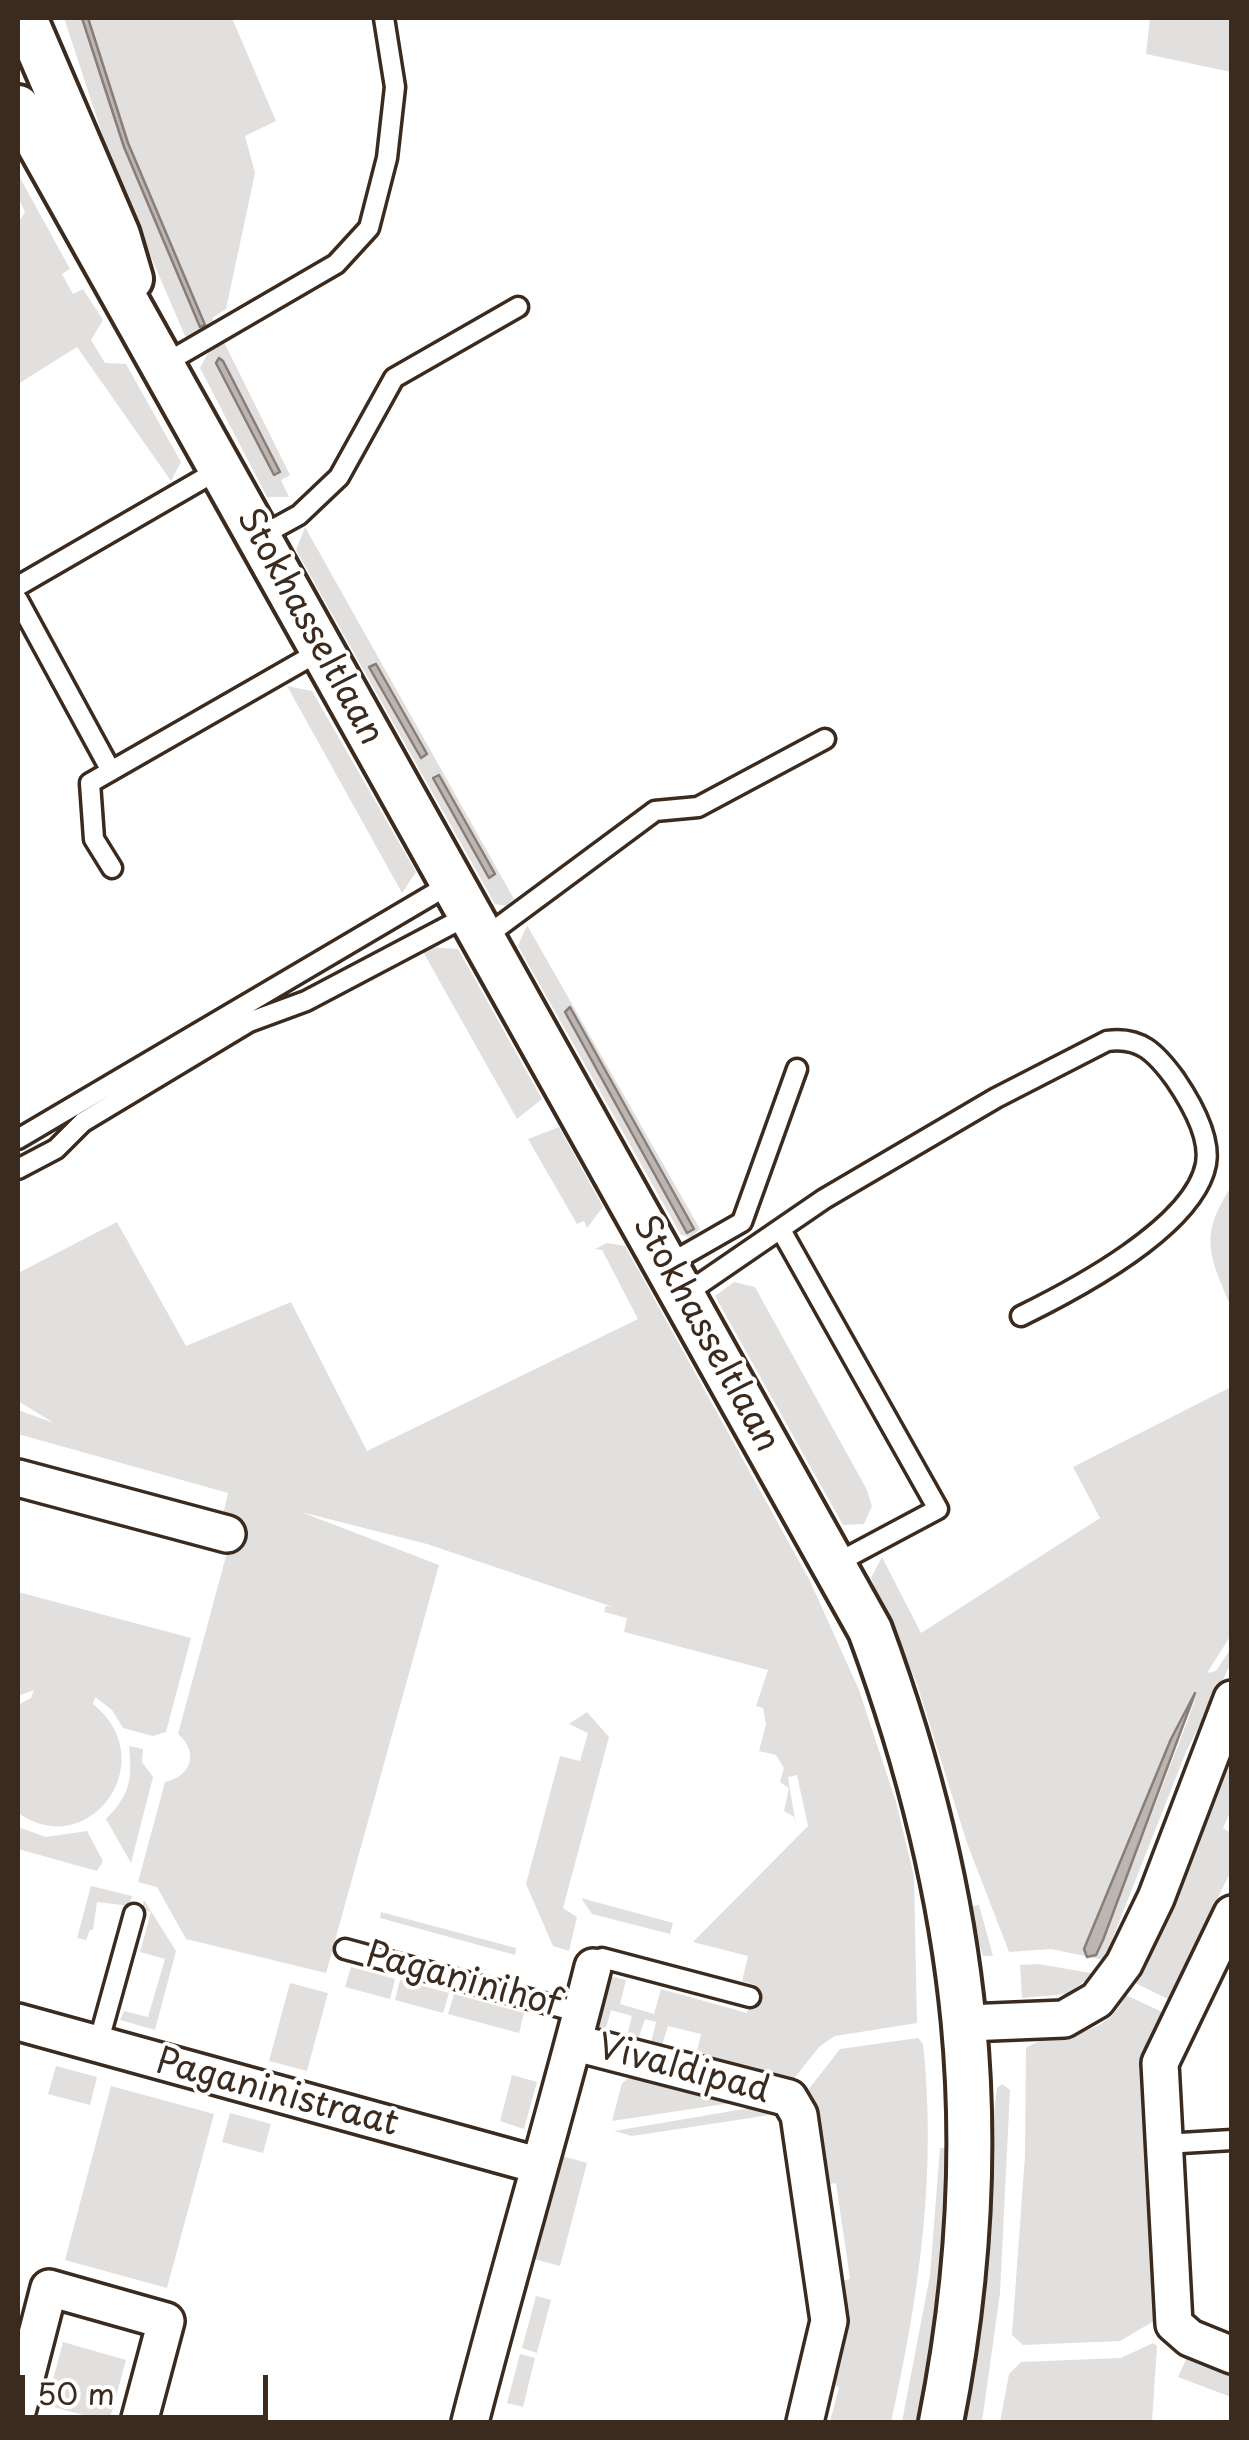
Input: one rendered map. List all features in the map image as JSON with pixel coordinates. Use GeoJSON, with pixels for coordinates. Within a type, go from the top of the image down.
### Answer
{"type":"FeatureCollection","features":[{"type":"Feature","properties":{"kind":"street","name":"Stokhasseltlaan"},"geometry":{"type":"LineString","coordinates":[[25,18],[118,235],[155,348]]}},
{"type":"Feature","properties":{"kind":"street","name":"Stokhasseltlaan"},"geometry":{"type":"LineString","coordinates":[[18,107],[86,236],[155,348],[870,1630],[910,1738],[959,1965],[967,2024],[971,2204],[958,2328],[941,2422]]}},
{"type":"Feature","properties":{"kind":"street"},"geometry":{"type":"LineString","coordinates":[[18,1478],[226,1534]]}},
{"type":"Feature","properties":{"kind":"street"},"geometry":{"type":"LineString","coordinates":[[967,2024],[1064,2019],[1097,2000],[1124,1964],[1156,1898],[1230,1709]]}},
{"type":"Feature","properties":{"kind":"street"},"geometry":{"type":"LineString","coordinates":[[1232,1914],[1160,2063],[1174,2324],[1190,2338],[1232,2355]]}},
{"type":"Feature","properties":{"kind":"street","name":"Paganinihof"},"geometry":{"type":"LineString","coordinates":[[470,2422],[593,1967]]}},
{"type":"Feature","properties":{"kind":"street","name":"Paganinistraat"},"geometry":{"type":"LineString","coordinates":[[18,2022],[537,2165]]}},
{"type":"Feature","properties":{"kind":"street","name":"Vivaldipad"},"geometry":{"type":"LineString","coordinates":[[579,2028],[789,2098],[799,2114],[829,2321],[805,2422]]}},
{"type":"Feature","properties":{"kind":"street"},"geometry":{"type":"LineString","coordinates":[[18,2408],[49,2288],[166,2321],[139,2422]]}},
{"type":"Feature","properties":{"kind":"lane"},"geometry":{"type":"LineString","coordinates":[[155,348],[336,264],[369,228],[387,158],[395,87],[384,18]]}},
{"type":"Feature","properties":{"kind":"lane"},"geometry":{"type":"LineString","coordinates":[[258,538],[299,515],[339,477],[394,378],[518,306]]}},
{"type":"Feature","properties":{"kind":"lane"},"geometry":{"type":"LineString","coordinates":[[18,586],[220,469]]}},
{"type":"Feature","properties":{"kind":"lane"},"geometry":{"type":"LineString","coordinates":[[18,600],[111,771]]}},
{"type":"Feature","properties":{"kind":"lane"},"geometry":{"type":"LineString","coordinates":[[112,868],[94,839],[90,783],[322,650]]}},
{"type":"Feature","properties":{"kind":"lane"},"geometry":{"type":"LineString","coordinates":[[18,1169],[56,1148],[83,1122],[250,1022],[306,1000],[655,811],[698,806],[825,739]]}},
{"type":"Feature","properties":{"kind":"lane"},"geometry":{"type":"LineString","coordinates":[[18,1139],[469,911]]}},
{"type":"Feature","properties":{"kind":"lane"},"geometry":{"type":"LineString","coordinates":[[675,1280],[781,1230],[996,1098],[1108,1041],[1126,1038],[1145,1044],[1175,1079],[1200,1124],[1206,1162],[1197,1188],[1155,1234],[1087,1284],[1021,1316]]}},
{"type":"Feature","properties":{"kind":"lane"},"geometry":{"type":"LineString","coordinates":[[675,1280],[742,1222],[797,1070]]}},
{"type":"Feature","properties":{"kind":"lane"},"geometry":{"type":"LineString","coordinates":[[781,1230],[938,1508],[833,1565]]}},
{"type":"Feature","properties":{"kind":"lane"},"geometry":{"type":"LineString","coordinates":[[98,2044],[134,1914]]}},
{"type":"Feature","properties":{"kind":"lane","name":"Paganinihof"},"geometry":{"type":"LineString","coordinates":[[344,1948],[579,2028]]}},
{"type":"Feature","properties":{"kind":"lane"},"geometry":{"type":"LineString","coordinates":[[593,1967],[602,1958],[750,1997]]}},
{"type":"Feature","properties":{"kind":"lane"},"geometry":{"type":"LineString","coordinates":[[1164,2144],[1232,2140]]}},
{"type":"Feature","properties":{"kind":"shaded area"},"geometry":{"type":"Polygon","coordinates":[[[64,18],[82,18],[124,147],[201,327],[204,324],[128,143],[88,18],[232,18],[276,121],[245,136],[255,173],[226,309],[212,318],[290,475],[281,480],[289,497],[267,497],[200,368],[208,353],[202,339],[185,336],[115,173],[64,18]]]}},
{"type":"Feature","properties":{"kind":"shaded area"},"geometry":{"type":"Polygon","coordinates":[[[82,18],[88,18],[128,143],[205,325],[200,327],[124,147],[82,18]]]}},
{"type":"Feature","properties":{"kind":"shaded area"},"geometry":{"type":"Polygon","coordinates":[[[1150,18],[1231,18],[1231,72],[1146,54],[1150,18]]]}},
{"type":"Feature","properties":{"kind":"shaded area"},"geometry":{"type":"Polygon","coordinates":[[[18,174],[70,269],[62,274],[73,294],[83,289],[103,320],[91,340],[105,363],[126,364],[181,462],[171,481],[77,347],[18,384],[18,223],[25,212],[18,197],[18,174]]]}},
{"type":"Feature","properties":{"kind":"shaded area"},"geometry":{"type":"Polygon","coordinates":[[[219,358],[280,472],[274,475],[216,363],[219,358]]]}},
{"type":"Feature","properties":{"kind":"shaded area"},"geometry":{"type":"Polygon","coordinates":[[[305,527],[514,899],[506,906],[495,904],[296,550],[305,527]]]}},
{"type":"Feature","properties":{"kind":"shaded area"},"geometry":{"type":"Polygon","coordinates":[[[376,664],[427,754],[421,758],[369,667],[376,664]]]}},
{"type":"Feature","properties":{"kind":"shaded area"},"geometry":{"type":"Polygon","coordinates":[[[287,686],[312,691],[416,872],[402,893],[287,686]]]}},
{"type":"Feature","properties":{"kind":"shaded area"},"geometry":{"type":"Polygon","coordinates":[[[439,775],[495,874],[489,878],[433,778],[439,775]]]}},
{"type":"Feature","properties":{"kind":"shaded area"},"geometry":{"type":"Polygon","coordinates":[[[527,925],[700,1229],[691,1237],[681,1235],[518,946],[527,925]],[[570,1008],[565,1012],[688,1233],[694,1229],[570,1008]]]}},
{"type":"Feature","properties":{"kind":"shaded area"},"geometry":{"type":"Polygon","coordinates":[[[458,949],[542,1099],[517,1119],[422,950],[458,949]]]}},
{"type":"Feature","properties":{"kind":"shaded area"},"geometry":{"type":"Polygon","coordinates":[[[570,1007],[694,1229],[687,1233],[565,1012],[570,1007]]]}},
{"type":"Feature","properties":{"kind":"shaded area"},"geometry":{"type":"Polygon","coordinates":[[[559,1127],[603,1207],[587,1228],[584,1221],[577,1224],[528,1139],[559,1127]]]}},
{"type":"Feature","properties":{"kind":"shaded area"},"geometry":{"type":"Polygon","coordinates":[[[1231,1187],[1231,1307],[1213,1260],[1211,1233],[1231,1187]]]}},
{"type":"Feature","properties":{"kind":"shaded area"},"geometry":{"type":"Polygon","coordinates":[[[117,1222],[186,1346],[291,1302],[367,1451],[638,1319],[602,1250],[595,1249],[607,1243],[625,1246],[810,1581],[859,1690],[896,1802],[914,1876],[917,2023],[835,2036],[820,2046],[791,2082],[695,2060],[701,2034],[668,2026],[662,2045],[651,2043],[656,2022],[645,2019],[638,2039],[627,2036],[632,2016],[611,2010],[604,2035],[592,2031],[609,1976],[626,1980],[620,2004],[654,2014],[661,1989],[747,2013],[755,1985],[742,1981],[748,1956],[693,1942],[808,1826],[797,1775],[788,1777],[796,1826],[794,1817],[784,1811],[789,1788],[780,1782],[784,1768],[776,1755],[759,1751],[766,1724],[763,1708],[756,1706],[768,1670],[624,1632],[627,1618],[604,1612],[606,1606],[613,1607],[427,1544],[301,1512],[439,1565],[326,1973],[186,1939],[157,1887],[138,1882],[165,1782],[181,1774],[190,1762],[189,1748],[178,1734],[236,1519],[223,1515],[228,1493],[18,1434],[18,1410],[54,1423],[18,1401],[18,1273],[117,1222]]]}},
{"type":"Feature","properties":{"kind":"shaded area"},"geometry":{"type":"Polygon","coordinates":[[[734,1282],[755,1287],[867,1490],[872,1506],[864,1524],[843,1525],[715,1296],[734,1282]]]}},
{"type":"Feature","properties":{"kind":"shaded area"},"geometry":{"type":"Polygon","coordinates":[[[1231,1387],[1231,1635],[1207,1673],[1216,1671],[1231,1648],[1231,1663],[1186,1752],[1104,1960],[1051,1949],[1009,1952],[967,1843],[917,1684],[871,1578],[882,1557],[921,1633],[1100,1518],[1073,1467],[1231,1387]],[[1197,1696],[1084,1949],[1096,1955],[1197,1696]]]}},
{"type":"Feature","properties":{"kind":"shaded area"},"geometry":{"type":"Polygon","coordinates":[[[18,1592],[191,1638],[166,1732],[153,1736],[123,1728],[112,1710],[95,1697],[93,1704],[113,1727],[121,1752],[119,1777],[109,1799],[92,1816],[70,1825],[45,1825],[18,1813],[18,1705],[31,1698],[34,1690],[18,1696],[18,1592]]]}},
{"type":"Feature","properties":{"kind":"shaded area"},"geometry":{"type":"Polygon","coordinates":[[[1195,1693],[1103,1940],[1096,1955],[1087,1957],[1084,1949],[1171,1739],[1195,1693]]]}},
{"type":"Feature","properties":{"kind":"shaded area"},"geometry":{"type":"Polygon","coordinates":[[[587,1712],[609,1737],[563,1908],[577,1917],[569,1951],[553,1946],[526,1884],[560,1756],[580,1761],[588,1733],[569,1724],[587,1712]]]}},
{"type":"Feature","properties":{"kind":"shaded area"},"geometry":{"type":"Polygon","coordinates":[[[129,1746],[143,1749],[142,1762],[153,1777],[131,1863],[106,1819],[121,1801],[128,1784],[129,1746]]]}},
{"type":"Feature","properties":{"kind":"shaded area"},"geometry":{"type":"Polygon","coordinates":[[[1231,1758],[1231,1810],[1223,1828],[1231,1833],[1231,1871],[1168,1999],[1131,1981],[1216,1765],[1231,1758]]]}},
{"type":"Feature","properties":{"kind":"shaded area"},"geometry":{"type":"Polygon","coordinates":[[[18,1827],[46,1837],[87,1831],[103,1861],[97,1871],[18,1849],[18,1827]]]}},
{"type":"Feature","properties":{"kind":"shaded area"},"geometry":{"type":"Polygon","coordinates":[[[91,1886],[132,1896],[130,1906],[97,1902],[93,1930],[86,1940],[77,1938],[91,1886]]]}},
{"type":"Feature","properties":{"kind":"shaded area"},"geometry":{"type":"Polygon","coordinates":[[[581,1898],[673,1923],[670,1934],[592,1914],[581,1898]]]}},
{"type":"Feature","properties":{"kind":"shaded area"},"geometry":{"type":"Polygon","coordinates":[[[144,1900],[176,1951],[155,2030],[120,2020],[124,2011],[148,2017],[165,1959],[140,1952],[151,1912],[142,1910],[144,1900]]]}},
{"type":"Feature","properties":{"kind":"shaded area"},"geometry":{"type":"Polygon","coordinates":[[[979,1905],[993,1956],[983,1956],[968,1907],[979,1905]]]}},
{"type":"Feature","properties":{"kind":"shaded area"},"geometry":{"type":"Polygon","coordinates":[[[381,1912],[516,1948],[515,1955],[380,1918],[381,1912]]]}},
{"type":"Feature","properties":{"kind":"shaded area"},"geometry":{"type":"Polygon","coordinates":[[[1039,1964],[1096,1974],[1067,1994],[1022,1998],[1020,1965],[1039,1964]]]}},
{"type":"Feature","properties":{"kind":"shaded area"},"geometry":{"type":"Polygon","coordinates":[[[351,1967],[395,1979],[390,1999],[345,1987],[351,1967]]]}},
{"type":"Feature","properties":{"kind":"shaded area"},"geometry":{"type":"Polygon","coordinates":[[[400,1980],[449,1993],[443,2013],[395,2000],[400,1980]]]}},
{"type":"Feature","properties":{"kind":"shaded area"},"geometry":{"type":"Polygon","coordinates":[[[290,1983],[328,1993],[307,2071],[269,2061],[290,1983]]]}},
{"type":"Feature","properties":{"kind":"shaded area"},"geometry":{"type":"Polygon","coordinates":[[[454,1994],[524,2013],[519,2033],[448,2014],[454,1994]]]}},
{"type":"Feature","properties":{"kind":"shaded area"},"geometry":{"type":"Polygon","coordinates":[[[1126,1995],[1162,2012],[1145,2054],[1141,2086],[1152,2296],[1162,2296],[1159,2318],[1120,2341],[1023,2345],[1012,2335],[1025,2155],[1026,2048],[1105,2022],[1126,1995]]]}},
{"type":"Feature","properties":{"kind":"shaded area"},"geometry":{"type":"Polygon","coordinates":[[[918,2038],[923,2044],[927,2092],[923,2234],[891,2422],[830,2422],[839,2387],[827,2383],[837,2282],[850,2279],[836,2183],[823,2185],[805,2094],[840,2049],[918,2038]]]}},
{"type":"Feature","properties":{"kind":"shaded area"},"geometry":{"type":"Polygon","coordinates":[[[56,2066],[97,2077],[90,2105],[48,2094],[56,2066]]]}},
{"type":"Feature","properties":{"kind":"shaded area"},"geometry":{"type":"Polygon","coordinates":[[[512,2075],[537,2082],[524,2129],[500,2121],[512,2075]]]}},
{"type":"Feature","properties":{"kind":"shaded area"},"geometry":{"type":"Polygon","coordinates":[[[632,2076],[731,2103],[612,2121],[622,2083],[632,2076]]]}},
{"type":"Feature","properties":{"kind":"shaded area"},"geometry":{"type":"Polygon","coordinates":[[[1002,2084],[1010,2090],[1000,2293],[982,2422],[960,2422],[997,2088],[1002,2084]]]}},
{"type":"Feature","properties":{"kind":"shaded area"},"geometry":{"type":"Polygon","coordinates":[[[111,2086],[214,2114],[167,2288],[65,2260],[111,2086]]]}},
{"type":"Feature","properties":{"kind":"shaded area"},"geometry":{"type":"Polygon","coordinates":[[[750,2108],[770,2115],[632,2136],[614,2131],[750,2108]]]}},
{"type":"Feature","properties":{"kind":"shaded area"},"geometry":{"type":"Polygon","coordinates":[[[230,2113],[271,2124],[263,2153],[222,2142],[230,2113]]]}},
{"type":"Feature","properties":{"kind":"shaded area"},"geometry":{"type":"Polygon","coordinates":[[[955,2147],[952,2237],[921,2422],[902,2422],[930,2275],[940,2148],[955,2147]]]}},
{"type":"Feature","properties":{"kind":"shaded area"},"geometry":{"type":"Polygon","coordinates":[[[562,2156],[587,2163],[560,2266],[534,2259],[562,2156]]]}},
{"type":"Feature","properties":{"kind":"shaded area"},"geometry":{"type":"Polygon","coordinates":[[[536,2296],[551,2300],[537,2353],[522,2348],[536,2296]]]}},
{"type":"Feature","properties":{"kind":"shaded area"},"geometry":{"type":"Polygon","coordinates":[[[63,2342],[126,2360],[109,2422],[46,2405],[63,2342]]]}},
{"type":"Feature","properties":{"kind":"shaded area"},"geometry":{"type":"Polygon","coordinates":[[[1153,2343],[1157,2346],[1152,2422],[1000,2422],[1009,2374],[1021,2362],[1121,2358],[1153,2343]]]}},
{"type":"Feature","properties":{"kind":"shaded area"},"geometry":{"type":"Polygon","coordinates":[[[520,2354],[535,2358],[523,2407],[507,2403],[520,2354]]]}},
{"type":"Feature","properties":{"kind":"shaded area"},"geometry":{"type":"Polygon","coordinates":[[[1187,2357],[1231,2374],[1231,2397],[1178,2377],[1187,2357]]]}}]}
